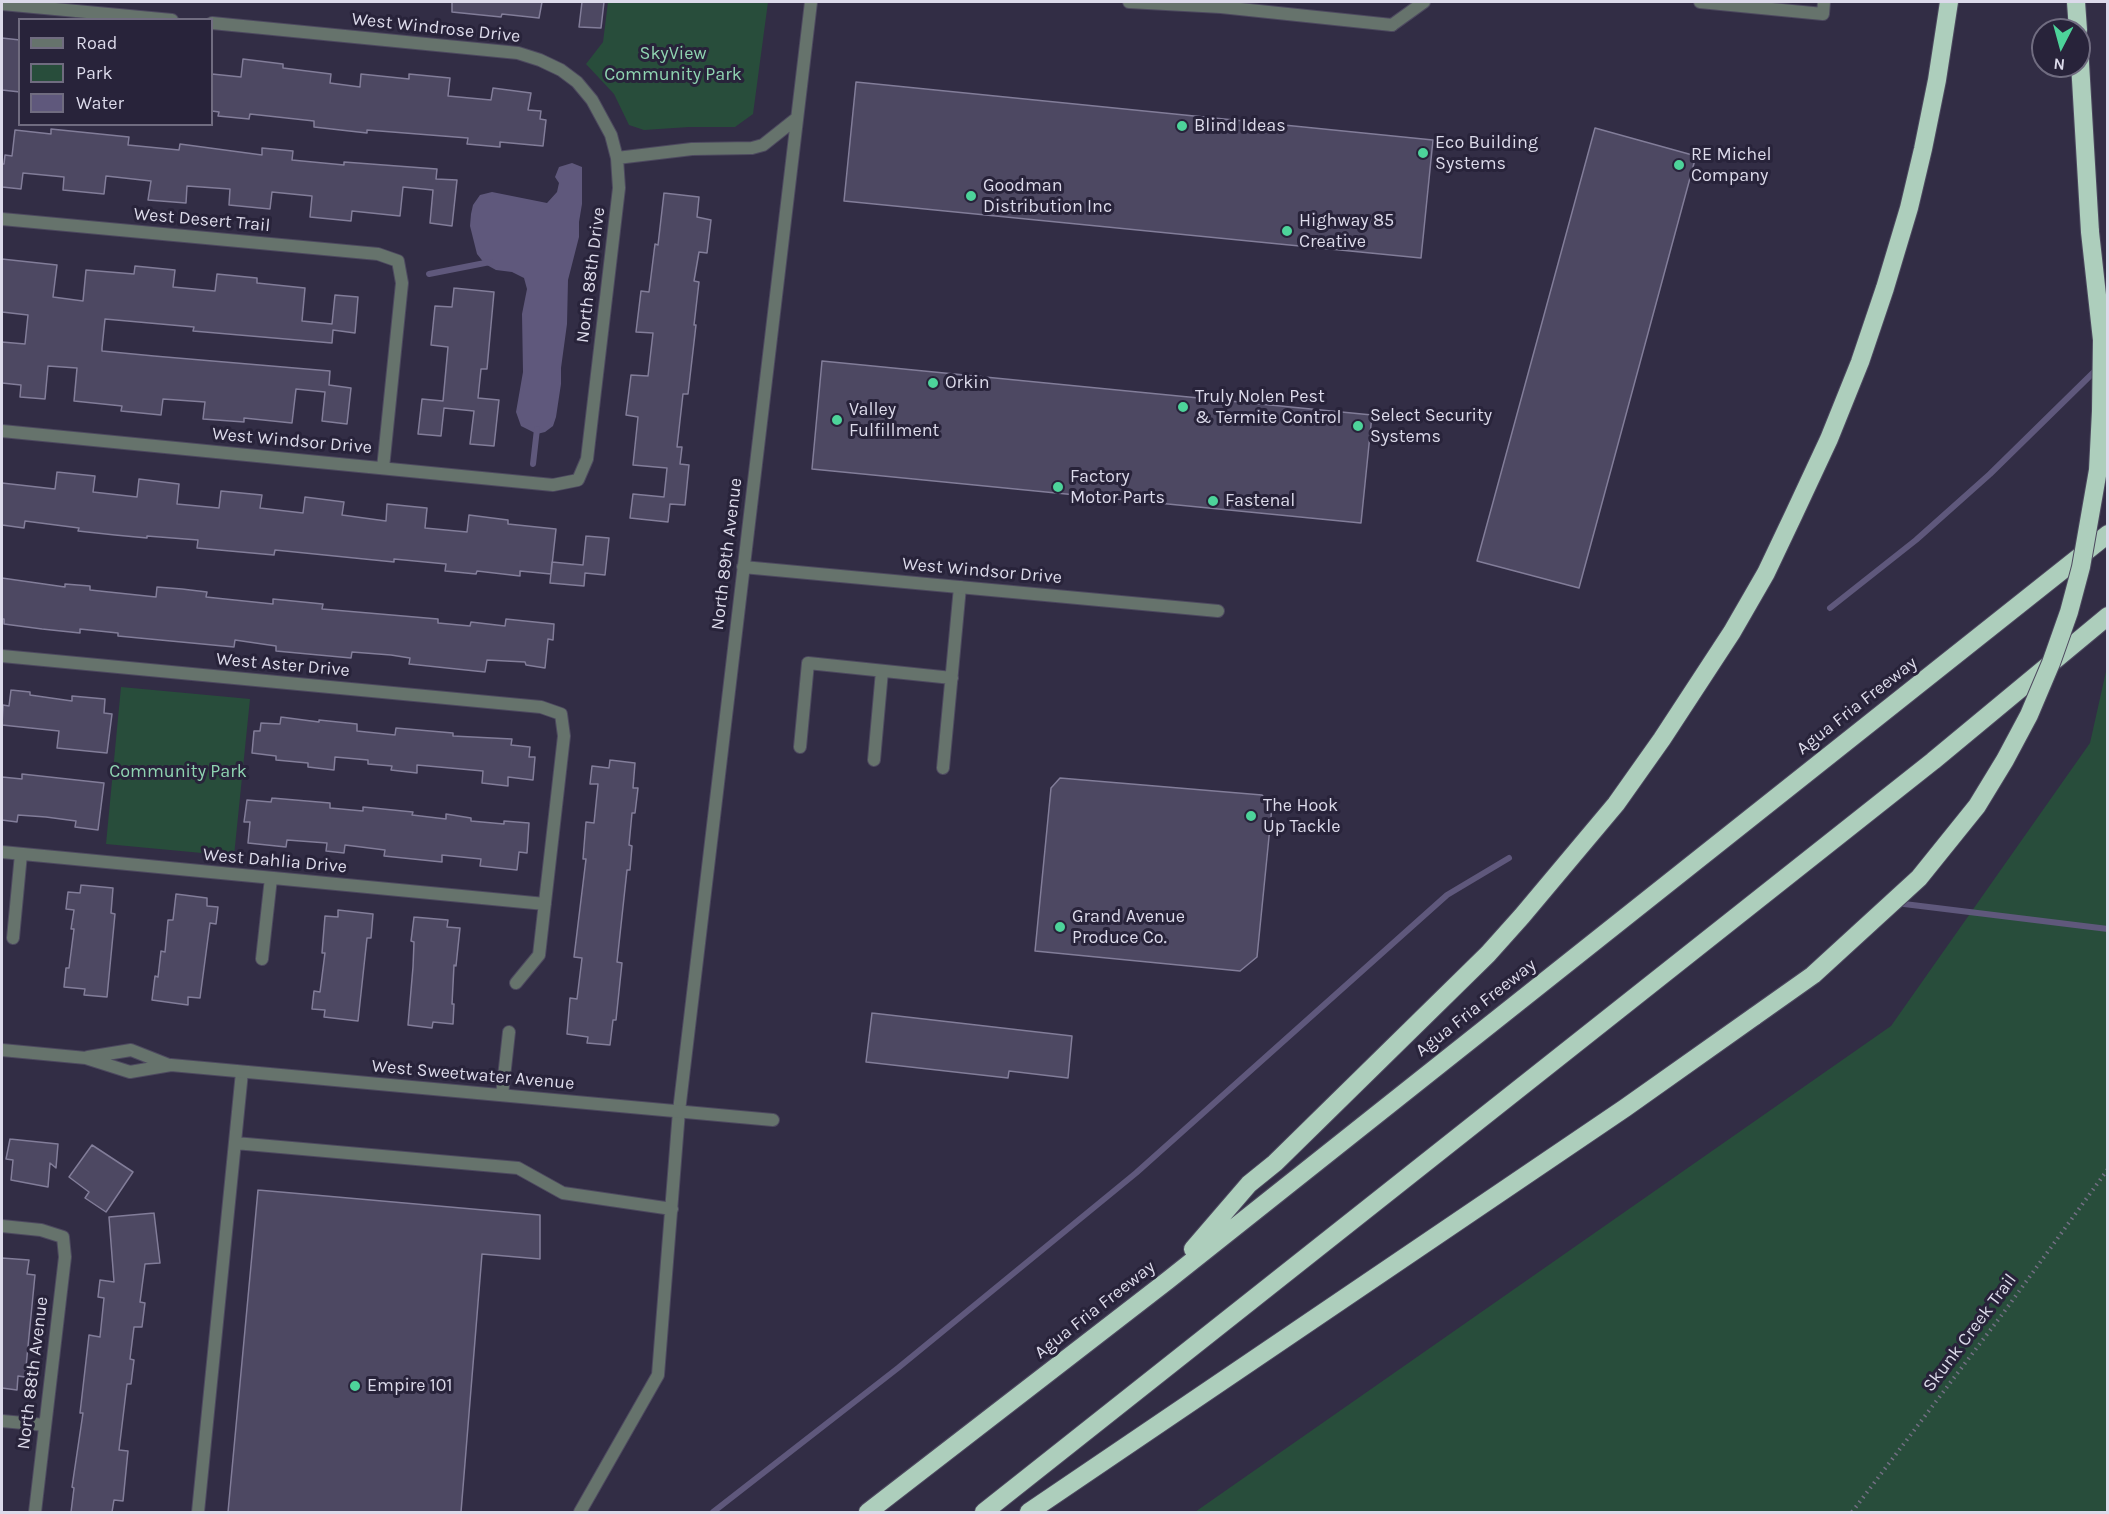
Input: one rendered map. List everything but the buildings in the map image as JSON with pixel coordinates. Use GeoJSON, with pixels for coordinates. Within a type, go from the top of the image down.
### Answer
{"type":"FeatureCollection","features":[{"type":"Feature","properties":{"kind":"highway"},"geometry":{"type":"LineString","coordinates":[[1167,1281],[1249,1184],[1275,1163],[1488,954],[1522,916],[1616,804],[1732,632],[1766,573],[1794,514],[1829,440],[1860,362],[1888,276],[1921,159],[1937,80],[1949,2]]}},
{"type":"Feature","properties":{"kind":"highway"},"geometry":{"type":"LineString","coordinates":[[2076,2],[2077,18]]}},
{"type":"Feature","properties":{"kind":"highway"},"geometry":{"type":"LineString","coordinates":[[1029,1512],[1625,1108],[1813,975],[1919,878],[1977,806],[2005,760],[2051,663],[2069,612],[2081,567],[2098,470],[2102,340],[2090,232],[2081,78]]}},
{"type":"Feature","properties":{"kind":"highway","name":"Agua Fria Freeway"},"geometry":{"type":"LineString","coordinates":[[868,1512],[1167,1281],[2108,534]]}},
{"type":"Feature","properties":{"kind":"highway"},"geometry":{"type":"LineString","coordinates":[[984,1512],[1933,761],[2108,616]]}},
{"type":"Feature","properties":{"kind":"street","name":"North 89th Avenue"},"geometry":{"type":"LineString","coordinates":[[580,1512],[658,1375],[679,1111],[811,2]]}},
{"type":"Feature","properties":{"kind":"street"},"geometry":{"type":"LineString","coordinates":[[1129,2],[1221,4],[1392,26],[1424,2]]}},
{"type":"Feature","properties":{"kind":"street"},"geometry":{"type":"LineString","coordinates":[[1700,2],[1823,14],[1824,2]]}},
{"type":"Feature","properties":{"kind":"street"},"geometry":{"type":"LineString","coordinates":[[2,4],[151,18]]}},
{"type":"Feature","properties":{"kind":"street","name":"West Windrose Drive"},"geometry":{"type":"LineString","coordinates":[[213,23],[506,51],[540,60],[561,70],[577,82]]}},
{"type":"Feature","properties":{"kind":"street","name":"North 88th Drive"},"geometry":{"type":"LineString","coordinates":[[577,82],[592,100],[611,135],[617,158],[619,188],[587,459],[578,480]]}},
{"type":"Feature","properties":{"kind":"street"},"geometry":{"type":"LineString","coordinates":[[617,158],[692,149],[753,148],[763,145],[797,118]]}},
{"type":"Feature","properties":{"kind":"street","name":"West Desert Trail"},"geometry":{"type":"LineString","coordinates":[[2,219],[378,254],[398,261],[402,283],[383,468]]}},
{"type":"Feature","properties":{"kind":"street","name":"West Windsor Drive"},"geometry":{"type":"LineString","coordinates":[[2,431],[553,485],[578,480]]}},
{"type":"Feature","properties":{"kind":"street","name":"West Windsor Drive"},"geometry":{"type":"LineString","coordinates":[[743,567],[1218,611]]}},
{"type":"Feature","properties":{"kind":"street"},"geometry":{"type":"LineString","coordinates":[[943,768],[960,587]]}},
{"type":"Feature","properties":{"kind":"street","name":"West Aster Drive"},"geometry":{"type":"LineString","coordinates":[[2,656],[541,707],[561,714],[564,736],[545,904]]}},
{"type":"Feature","properties":{"kind":"street"},"geometry":{"type":"LineString","coordinates":[[800,747],[808,663],[952,678]]}},
{"type":"Feature","properties":{"kind":"street"},"geometry":{"type":"LineString","coordinates":[[874,760],[882,671]]}},
{"type":"Feature","properties":{"kind":"street","name":"West Dahlia Drive"},"geometry":{"type":"LineString","coordinates":[[2,852],[545,904]]}},
{"type":"Feature","properties":{"kind":"street"},"geometry":{"type":"LineString","coordinates":[[13,938],[21,854]]}},
{"type":"Feature","properties":{"kind":"street"},"geometry":{"type":"LineString","coordinates":[[262,959],[271,878]]}},
{"type":"Feature","properties":{"kind":"street"},"geometry":{"type":"LineString","coordinates":[[516,983],[539,955],[545,904]]}},
{"type":"Feature","properties":{"kind":"street"},"geometry":{"type":"LineString","coordinates":[[502,1095],[509,1032]]}},
{"type":"Feature","properties":{"kind":"street","name":"West Sweetwater Avenue"},"geometry":{"type":"LineString","coordinates":[[2,1050],[86,1058],[130,1072],[171,1065]]}},
{"type":"Feature","properties":{"kind":"street","name":"West Sweetwater Avenue"},"geometry":{"type":"LineString","coordinates":[[86,1058],[131,1050],[171,1065],[772,1120]]}},
{"type":"Feature","properties":{"kind":"street"},"geometry":{"type":"LineString","coordinates":[[198,1512],[242,1072]]}},
{"type":"Feature","properties":{"kind":"street"},"geometry":{"type":"LineString","coordinates":[[235,1143],[518,1168],[563,1192],[672,1209]]}},
{"type":"Feature","properties":{"kind":"street","name":"North 88th Avenue"},"geometry":{"type":"LineString","coordinates":[[2,1226],[40,1230],[63,1237],[65,1257],[35,1512]]}},
{"type":"Feature","properties":{"kind":"street"},"geometry":{"type":"LineString","coordinates":[[2,1421],[45,1425]]}},
{"type":"Feature","properties":{"kind":"path","name":"Skunk Creek Trail"},"geometry":{"type":"LineString","coordinates":[[1852,1512],[2004,1312],[2108,1169]]}},
{"type":"Feature","properties":{"kind":"green space","name":"SkyView Community Park"},"geometry":{"type":"Polygon","coordinates":[[[608,2],[768,2],[753,114],[735,127],[644,130],[629,125],[614,94],[586,64],[603,42],[608,2]]]}},
{"type":"Feature","properties":{"kind":"green space"},"geometry":{"type":"Polygon","coordinates":[[[2107,667],[2107,1512],[1195,1512],[1891,1026],[2090,743],[2107,667]]]}},
{"type":"Feature","properties":{"kind":"green space","name":"Community Park"},"geometry":{"type":"Polygon","coordinates":[[[121,687],[250,699],[234,856],[106,844],[121,687]]]}},
{"type":"Feature","properties":{"kind":"water"},"geometry":{"type":"Polygon","coordinates":[[[572,163],[582,167],[582,204],[579,237],[568,280],[567,324],[561,384],[553,426],[537,434],[521,426],[516,412],[523,372],[522,314],[527,289],[524,278],[512,272],[496,270],[485,264],[477,254],[470,226],[471,214],[473,205],[480,195],[492,192],[547,203],[557,192],[559,183],[555,177],[559,167],[572,163]]]}},
{"type":"Feature","properties":{"kind":"waterway"},"geometry":{"type":"LineString","coordinates":[[429,274],[490,262]]}},
{"type":"Feature","properties":{"kind":"waterway"},"geometry":{"type":"LineString","coordinates":[[1830,608],[1916,540],[1990,474],[2098,368]]}},
{"type":"Feature","properties":{"kind":"waterway"},"geometry":{"type":"LineString","coordinates":[[533,464],[537,429]]}},
{"type":"Feature","properties":{"kind":"waterway"},"geometry":{"type":"LineString","coordinates":[[713,1512],[898,1368],[1136,1173],[1447,895],[1509,858]]}},
{"type":"Feature","properties":{"kind":"waterway"},"geometry":{"type":"LineString","coordinates":[[1896,903],[2108,929]]}},
{"type":"Feature","properties":{"kind":"place","name":"Blind Ideas"},"geometry":{"type":"Point","coordinates":[1182,126]}},
{"type":"Feature","properties":{"kind":"place","name":"Eco Building Systems"},"geometry":{"type":"Point","coordinates":[1423,153]}},
{"type":"Feature","properties":{"kind":"place","name":"RE Michel Company"},"geometry":{"type":"Point","coordinates":[1679,165]}},
{"type":"Feature","properties":{"kind":"place","name":"Goodman Distribution Inc"},"geometry":{"type":"Point","coordinates":[971,196]}},
{"type":"Feature","properties":{"kind":"place","name":"Highway 85 Creative"},"geometry":{"type":"Point","coordinates":[1287,231]}},
{"type":"Feature","properties":{"kind":"place","name":"Orkin"},"geometry":{"type":"Point","coordinates":[933,383]}},
{"type":"Feature","properties":{"kind":"place","name":"Truly Nolen Pest & Termite Control"},"geometry":{"type":"Point","coordinates":[1183,407]}},
{"type":"Feature","properties":{"kind":"place","name":"Valley Fulfillment"},"geometry":{"type":"Point","coordinates":[837,420]}},
{"type":"Feature","properties":{"kind":"place","name":"Select Security Systems"},"geometry":{"type":"Point","coordinates":[1358,426]}},
{"type":"Feature","properties":{"kind":"place","name":"Factory Motor Parts"},"geometry":{"type":"Point","coordinates":[1058,487]}},
{"type":"Feature","properties":{"kind":"place","name":"Fastenal"},"geometry":{"type":"Point","coordinates":[1213,501]}},
{"type":"Feature","properties":{"kind":"place","name":"The Hook Up Tackle"},"geometry":{"type":"Point","coordinates":[1251,816]}},
{"type":"Feature","properties":{"kind":"place","name":"Grand Avenue Produce Co."},"geometry":{"type":"Point","coordinates":[1060,927]}},
{"type":"Feature","properties":{"kind":"place","name":"Empire 101"},"geometry":{"type":"Point","coordinates":[355,1386]}}]}
